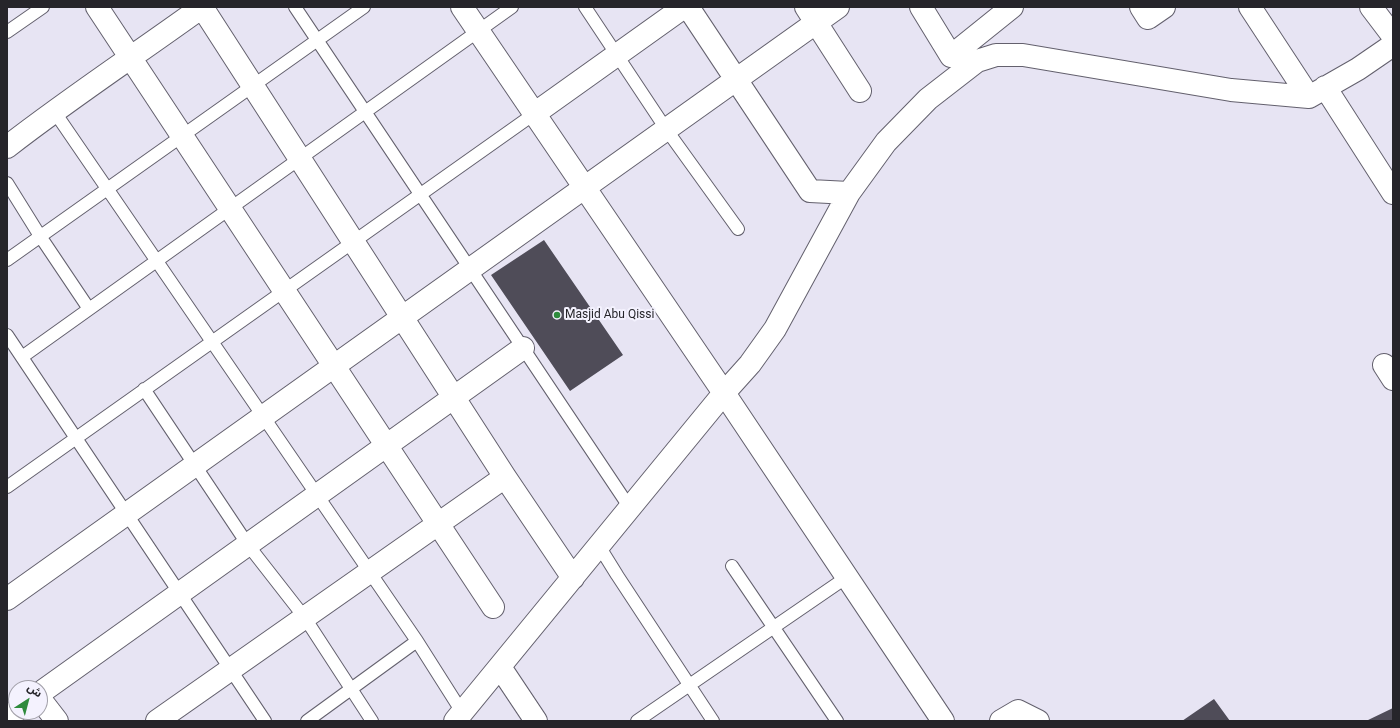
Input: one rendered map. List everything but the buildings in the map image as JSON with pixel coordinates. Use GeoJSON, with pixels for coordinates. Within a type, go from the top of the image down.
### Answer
{"type":"FeatureCollection","features":[{"type":"Feature","properties":{"kind":"street"},"geometry":{"type":"LineString","coordinates":[[97,7],[493,606]]}},
{"type":"Feature","properties":{"kind":"street"},"geometry":{"type":"LineString","coordinates":[[7,147],[54,110],[202,7],[505,477],[573,578]]}},
{"type":"Feature","properties":{"kind":"street"},"geometry":{"type":"LineString","coordinates":[[462,7],[944,721]]}},
{"type":"Feature","properties":{"kind":"street"},"geometry":{"type":"LineString","coordinates":[[534,114],[684,7]]}},
{"type":"Feature","properties":{"kind":"street"},"geometry":{"type":"LineString","coordinates":[[688,7],[810,191],[849,192]]}},
{"type":"Feature","properties":{"kind":"street"},"geometry":{"type":"LineString","coordinates":[[7,599],[666,130],[736,79],[811,15],[838,7]]}},
{"type":"Feature","properties":{"kind":"street"},"geometry":{"type":"LineString","coordinates":[[921,7],[951,56],[1012,7]]}},
{"type":"Feature","properties":{"kind":"street"},"geometry":{"type":"LineString","coordinates":[[1141,7],[1148,18],[1164,7]]}},
{"type":"Feature","properties":{"kind":"street"},"geometry":{"type":"LineString","coordinates":[[1250,7],[1317,92],[1393,193]]}},
{"type":"Feature","properties":{"kind":"street"},"geometry":{"type":"LineString","coordinates":[[1371,7],[1393,36]]}},
{"type":"Feature","properties":{"kind":"street"},"geometry":{"type":"LineString","coordinates":[[811,15],[860,91]]}},
{"type":"Feature","properties":{"kind":"street"},"geometry":{"type":"LineString","coordinates":[[459,717],[724,393],[750,364],[775,329],[849,192],[886,142],[928,99],[977,61],[996,54],[1023,55],[1231,90],[1317,92],[1358,69],[1393,45]]}},
{"type":"Feature","properties":{"kind":"street"},"geometry":{"type":"LineString","coordinates":[[48,687],[523,348]]}},
{"type":"Feature","properties":{"kind":"street"},"geometry":{"type":"LineString","coordinates":[[157,721],[505,477]]}},
{"type":"Feature","properties":{"kind":"street"},"geometry":{"type":"LineString","coordinates":[[500,667],[536,721]]}},
{"type":"Feature","properties":{"kind":"street"},"geometry":{"type":"LineString","coordinates":[[48,710],[57,721]]}},
{"type":"Feature","properties":{"kind":"street"},"geometry":{"type":"LineString","coordinates":[[1001,721],[1018,711],[1038,721]]}},
{"type":"Feature","properties":{"kind":"lane"},"geometry":{"type":"LineString","coordinates":[[7,32],[43,7]]}},
{"type":"Feature","properties":{"kind":"lane"},"geometry":{"type":"LineString","coordinates":[[295,7],[630,508]]}},
{"type":"Feature","properties":{"kind":"lane"},"geometry":{"type":"LineString","coordinates":[[7,260],[364,7]]}},
{"type":"Feature","properties":{"kind":"lane"},"geometry":{"type":"LineString","coordinates":[[22,357],[512,7]]}},
{"type":"Feature","properties":{"kind":"lane"},"geometry":{"type":"LineString","coordinates":[[584,7],[666,130],[738,229]]}},
{"type":"Feature","properties":{"kind":"lane"},"geometry":{"type":"LineString","coordinates":[[54,110],[417,642],[459,717]]}},
{"type":"Feature","properties":{"kind":"lane"},"geometry":{"type":"LineString","coordinates":[[7,487],[534,114]]}},
{"type":"Feature","properties":{"kind":"lane"},"geometry":{"type":"LineString","coordinates":[[7,183],[40,236],[89,309]]}},
{"type":"Feature","properties":{"kind":"lane"},"geometry":{"type":"LineString","coordinates":[[7,335],[265,721]]}},
{"type":"Feature","properties":{"kind":"lane"},"geometry":{"type":"LineString","coordinates":[[144,390],[248,545],[305,618],[372,721]]}},
{"type":"Feature","properties":{"kind":"lane"},"geometry":{"type":"LineString","coordinates":[[599,546],[713,721]]}},
{"type":"Feature","properties":{"kind":"lane"},"geometry":{"type":"LineString","coordinates":[[732,566],[837,721]]}},
{"type":"Feature","properties":{"kind":"lane"},"geometry":{"type":"LineString","coordinates":[[637,721],[847,577]]}},
{"type":"Feature","properties":{"kind":"lane"},"geometry":{"type":"LineString","coordinates":[[307,721],[417,642]]}},
{"type":"Feature","properties":{"kind":"place","name":"Masjid Abu Qissi"},"geometry":{"type":"Point","coordinates":[557,315]}}]}
